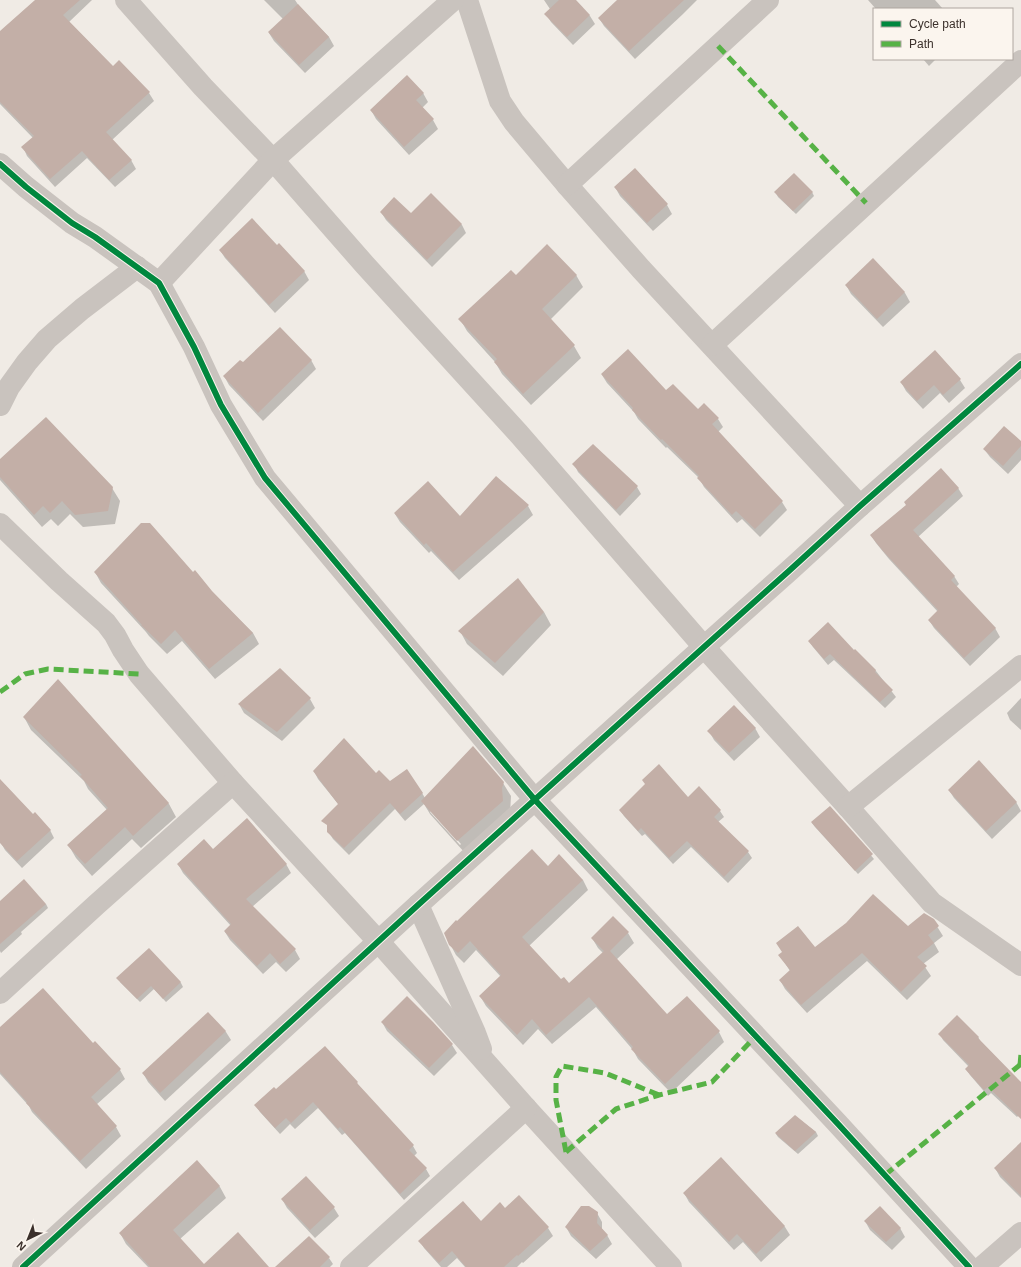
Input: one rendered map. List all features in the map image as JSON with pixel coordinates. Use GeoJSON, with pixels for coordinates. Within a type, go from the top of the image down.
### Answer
{"type":"FeatureCollection","features":[{"type":"Feature","properties":{"kind":"street"},"geometry":{"type":"LineString","coordinates":[[159,283],[273,160],[453,0]]}},
{"type":"Feature","properties":{"kind":"street"},"geometry":{"type":"LineString","coordinates":[[466,0],[500,101],[514,122],[567,186],[641,269],[712,344],[784,425],[860,506]]}},
{"type":"Feature","properties":{"kind":"street"},"geometry":{"type":"LineString","coordinates":[[567,186],[768,0]]}},
{"type":"Feature","properties":{"kind":"street"},"geometry":{"type":"LineString","coordinates":[[137,4],[203,87],[273,160],[365,265],[519,434],[704,647],[932,903],[1021,965]]}},
{"type":"Feature","properties":{"kind":"street"},"geometry":{"type":"LineString","coordinates":[[712,344],[1021,61]]}},
{"type":"Feature","properties":{"kind":"street"},"geometry":{"type":"LineString","coordinates":[[0,164],[26,187],[72,223],[95,237],[159,283],[194,347],[221,405],[265,478],[535,800],[969,1267]]}},
{"type":"Feature","properties":{"kind":"street"},"geometry":{"type":"LineString","coordinates":[[0,405],[9,387],[26,362],[47,339],[82,309],[137,267]]}},
{"type":"Feature","properties":{"kind":"street"},"geometry":{"type":"LineString","coordinates":[[22,1267],[378,941],[860,506],[1021,364]]}},
{"type":"Feature","properties":{"kind":"street"},"geometry":{"type":"LineString","coordinates":[[0,524],[59,581],[106,623],[139,674],[233,783],[378,941],[486,1064],[671,1267]]}},
{"type":"Feature","properties":{"kind":"street"},"geometry":{"type":"LineString","coordinates":[[848,807],[1021,666]]}},
{"type":"Feature","properties":{"kind":"street"},"geometry":{"type":"LineString","coordinates":[[0,993],[233,783]]}},
{"type":"Feature","properties":{"kind":"street"},"geometry":{"type":"LineString","coordinates":[[418,905],[486,1064]]}},
{"type":"Feature","properties":{"kind":"street"},"geometry":{"type":"LineString","coordinates":[[351,1267],[526,1108]]}},
{"type":"Feature","properties":{"kind":"street"},"geometry":{"type":"LineString","coordinates":[[982,1267],[1021,1233]]}},
{"type":"Feature","properties":{"kind":"building"},"geometry":{"type":"Polygon","coordinates":[[[35,0],[80,0],[63,15],[113,66],[119,60],[150,92],[106,132],[132,160],[109,180],[82,151],[50,179],[21,147],[34,136],[0,102],[0,31],[35,0]]]}},
{"type":"Feature","properties":{"kind":"building"},"geometry":{"type":"Polygon","coordinates":[[[559,0],[576,0],[590,15],[567,37],[544,14],[559,0]]]}},
{"type":"Feature","properties":{"kind":"building"},"geometry":{"type":"Polygon","coordinates":[[[617,0],[684,0],[629,51],[598,18],[617,0]]]}},
{"type":"Feature","properties":{"kind":"building"},"geometry":{"type":"Polygon","coordinates":[[[298,4],[329,37],[299,65],[268,32],[298,4]]]}},
{"type":"Feature","properties":{"kind":"building"},"geometry":{"type":"Polygon","coordinates":[[[407,75],[424,93],[416,100],[434,119],[404,147],[370,110],[407,75]]]}},
{"type":"Feature","properties":{"kind":"building"},"geometry":{"type":"Polygon","coordinates":[[[635,168],[668,204],[647,223],[614,187],[635,168]]]}},
{"type":"Feature","properties":{"kind":"building"},"geometry":{"type":"Polygon","coordinates":[[[794,173],[813,192],[793,211],[774,192],[794,173]]]}},
{"type":"Feature","properties":{"kind":"building"},"geometry":{"type":"Polygon","coordinates":[[[431,193],[462,224],[427,260],[380,212],[394,197],[411,213],[431,193]]]}},
{"type":"Feature","properties":{"kind":"building"},"geometry":{"type":"Polygon","coordinates":[[[252,218],[277,245],[279,243],[305,271],[269,305],[219,250],[252,218]]]}},
{"type":"Feature","properties":{"kind":"building"},"geometry":{"type":"Polygon","coordinates":[[[547,244],[577,275],[542,309],[575,345],[523,394],[494,362],[497,359],[458,319],[511,270],[516,275],[547,244]]]}},
{"type":"Feature","properties":{"kind":"building"},"geometry":{"type":"Polygon","coordinates":[[[873,258],[905,292],[877,319],[845,285],[873,258]]]}},
{"type":"Feature","properties":{"kind":"building"},"geometry":{"type":"Polygon","coordinates":[[[280,327],[312,360],[258,413],[223,376],[240,360],[243,362],[280,327]]]}},
{"type":"Feature","properties":{"kind":"building"},"geometry":{"type":"Polygon","coordinates":[[[628,349],[666,390],[673,384],[698,409],[704,403],[719,418],[712,424],[783,501],[755,529],[736,511],[732,515],[697,478],[699,476],[632,410],[633,408],[601,374],[628,349]]]}},
{"type":"Feature","properties":{"kind":"building"},"geometry":{"type":"Polygon","coordinates":[[[935,350],[961,379],[943,395],[934,385],[917,401],[900,382],[935,350]]]}},
{"type":"Feature","properties":{"kind":"building"},"geometry":{"type":"Polygon","coordinates":[[[46,417],[113,487],[108,511],[75,515],[62,501],[50,513],[43,506],[34,515],[0,477],[0,459],[46,417]]]}},
{"type":"Feature","properties":{"kind":"building"},"geometry":{"type":"Polygon","coordinates":[[[1004,426],[1021,441],[1021,446],[1003,466],[983,449],[1004,426]]]}},
{"type":"Feature","properties":{"kind":"building"},"geometry":{"type":"Polygon","coordinates":[[[593,444],[638,486],[616,510],[572,464],[593,444]]]}},
{"type":"Feature","properties":{"kind":"building"},"geometry":{"type":"Polygon","coordinates":[[[941,468],[959,488],[913,530],[955,576],[951,580],[996,628],[964,658],[928,620],[938,610],[870,535],[906,505],[904,502],[941,468]]]}},
{"type":"Feature","properties":{"kind":"building"},"geometry":{"type":"Polygon","coordinates":[[[496,476],[529,505],[453,572],[426,543],[424,545],[394,513],[428,481],[460,516],[496,476]]]}},
{"type":"Feature","properties":{"kind":"building"},"geometry":{"type":"Polygon","coordinates":[[[141,523],[150,523],[193,572],[195,570],[212,591],[253,633],[209,669],[175,630],[161,644],[141,625],[94,572],[141,523]]]}},
{"type":"Feature","properties":{"kind":"building"},"geometry":{"type":"Polygon","coordinates":[[[518,578],[544,612],[495,663],[458,631],[518,578]]]}},
{"type":"Feature","properties":{"kind":"building"},"geometry":{"type":"Polygon","coordinates":[[[828,622],[854,650],[855,649],[876,670],[875,672],[893,690],[880,702],[830,654],[824,659],[808,641],[828,622]]]}},
{"type":"Feature","properties":{"kind":"building"},"geometry":{"type":"Polygon","coordinates":[[[280,668],[311,698],[277,732],[238,704],[280,668]]]}},
{"type":"Feature","properties":{"kind":"building"},"geometry":{"type":"Polygon","coordinates":[[[58,679],[169,803],[133,836],[125,827],[85,864],[67,845],[108,808],[80,776],[82,775],[23,717],[58,679]]]}},
{"type":"Feature","properties":{"kind":"building"},"geometry":{"type":"Polygon","coordinates":[[[734,705],[756,728],[729,753],[707,731],[734,705]]]}},
{"type":"Feature","properties":{"kind":"building"},"geometry":{"type":"Polygon","coordinates":[[[344,738],[376,773],[379,770],[390,781],[407,769],[423,793],[400,814],[390,803],[344,848],[327,832],[327,825],[321,821],[338,804],[313,771],[344,738]]]}},
{"type":"Feature","properties":{"kind":"building"},"geometry":{"type":"Polygon","coordinates":[[[473,746],[504,782],[502,788],[503,801],[457,841],[421,801],[473,746]]]}},
{"type":"Feature","properties":{"kind":"building"},"geometry":{"type":"Polygon","coordinates":[[[979,760],[1017,802],[986,831],[948,790],[979,760]]]}},
{"type":"Feature","properties":{"kind":"building"},"geometry":{"type":"Polygon","coordinates":[[[659,764],[688,797],[699,786],[721,810],[714,817],[749,851],[724,877],[687,841],[669,858],[641,828],[638,831],[619,810],[645,784],[642,780],[659,764]]]}},
{"type":"Feature","properties":{"kind":"building"},"geometry":{"type":"Polygon","coordinates":[[[0,779],[33,814],[35,812],[51,830],[17,861],[0,843],[0,779]]]}},
{"type":"Feature","properties":{"kind":"building"},"geometry":{"type":"Polygon","coordinates":[[[830,806],[873,854],[855,871],[811,822],[830,806]]]}},
{"type":"Feature","properties":{"kind":"building"},"geometry":{"type":"Polygon","coordinates":[[[247,818],[287,864],[246,899],[296,949],[280,964],[270,953],[257,966],[224,931],[231,924],[177,864],[204,839],[213,849],[247,818]]]}},
{"type":"Feature","properties":{"kind":"building"},"geometry":{"type":"Polygon","coordinates":[[[532,849],[548,866],[559,854],[583,880],[522,937],[561,979],[564,977],[569,983],[604,951],[591,938],[613,916],[629,932],[610,951],[667,1014],[687,996],[720,1031],[665,1084],[631,1049],[633,1047],[589,997],[546,1035],[532,1019],[517,1035],[479,996],[501,975],[470,941],[458,953],[449,945],[444,933],[532,849]]]}},
{"type":"Feature","properties":{"kind":"building"},"geometry":{"type":"Polygon","coordinates":[[[24,879],[46,904],[0,944],[0,901],[24,879]]]}},
{"type":"Feature","properties":{"kind":"building"},"geometry":{"type":"Polygon","coordinates":[[[873,894],[908,926],[924,913],[934,919],[939,926],[928,935],[934,943],[917,957],[927,966],[901,992],[862,953],[801,1005],[779,980],[790,970],[778,955],[782,952],[776,943],[798,926],[815,947],[846,923],[873,894]]]}},
{"type":"Feature","properties":{"kind":"building"},"geometry":{"type":"Polygon","coordinates":[[[149,948],[181,982],[163,999],[151,986],[137,999],[116,978],[149,948]]]}},
{"type":"Feature","properties":{"kind":"building"},"geometry":{"type":"Polygon","coordinates":[[[43,988],[93,1043],[95,1041],[121,1069],[91,1097],[117,1126],[80,1161],[26,1103],[27,1102],[0,1072],[0,1027],[43,988]]]}},
{"type":"Feature","properties":{"kind":"building"},"geometry":{"type":"Polygon","coordinates":[[[407,996],[453,1044],[429,1068],[381,1022],[407,996]]]}},
{"type":"Feature","properties":{"kind":"building"},"geometry":{"type":"Polygon","coordinates":[[[208,1012],[226,1031],[160,1093],[142,1073],[208,1012]]]}},
{"type":"Feature","properties":{"kind":"building"},"geometry":{"type":"Polygon","coordinates":[[[957,1015],[1021,1082],[1021,1119],[988,1087],[984,1090],[965,1069],[969,1065],[938,1034],[957,1015]]]}},
{"type":"Feature","properties":{"kind":"building"},"geometry":{"type":"Polygon","coordinates":[[[325,1046],[414,1145],[409,1150],[427,1168],[400,1194],[340,1127],[338,1129],[313,1102],[291,1123],[286,1118],[275,1128],[254,1105],[274,1087],[276,1089],[325,1046]]]}},
{"type":"Feature","properties":{"kind":"building"},"geometry":{"type":"Polygon","coordinates":[[[795,1115],[816,1132],[795,1151],[775,1133],[795,1115]]]}},
{"type":"Feature","properties":{"kind":"building"},"geometry":{"type":"Polygon","coordinates":[[[1021,1142],[1021,1196],[994,1168],[1021,1142]]]}},
{"type":"Feature","properties":{"kind":"building"},"geometry":{"type":"Polygon","coordinates":[[[721,1157],[785,1226],[756,1254],[737,1234],[729,1242],[683,1193],[721,1157]]]}},
{"type":"Feature","properties":{"kind":"building"},"geometry":{"type":"Polygon","coordinates":[[[197,1160],[220,1186],[173,1230],[204,1264],[238,1232],[269,1267],[150,1267],[119,1233],[197,1160]]]}},
{"type":"Feature","properties":{"kind":"building"},"geometry":{"type":"Polygon","coordinates":[[[306,1176],[335,1207],[310,1230],[281,1199],[306,1176]]]}},
{"type":"Feature","properties":{"kind":"building"},"geometry":{"type":"Polygon","coordinates":[[[519,1195],[549,1227],[504,1267],[466,1267],[452,1251],[439,1263],[418,1241],[463,1201],[481,1221],[500,1202],[505,1208],[519,1195]]]}},
{"type":"Feature","properties":{"kind":"building"},"geometry":{"type":"Polygon","coordinates":[[[581,1206],[589,1206],[598,1212],[597,1223],[608,1235],[590,1251],[565,1227],[581,1206]]]}},
{"type":"Feature","properties":{"kind":"building"},"geometry":{"type":"Polygon","coordinates":[[[880,1206],[901,1228],[886,1242],[864,1221],[880,1206]]]}},
{"type":"Feature","properties":{"kind":"building"},"geometry":{"type":"Polygon","coordinates":[[[309,1236],[330,1257],[320,1267],[275,1267],[309,1236]]]}},
{"type":"Feature","properties":{"kind":"marked path"},"geometry":{"type":"LineString","coordinates":[[718,46],[866,203]]}},
{"type":"Feature","properties":{"kind":"marked path"},"geometry":{"type":"LineString","coordinates":[[0,692],[25,674],[48,669],[139,674]]}},
{"type":"Feature","properties":{"kind":"marked path"},"geometry":{"type":"LineString","coordinates":[[566,1152],[616,1109],[659,1095],[712,1082],[756,1036]]}},
{"type":"Feature","properties":{"kind":"marked path"},"geometry":{"type":"LineString","coordinates":[[1020,1065],[1021,1054]]}},
{"type":"Feature","properties":{"kind":"marked path"},"geometry":{"type":"LineString","coordinates":[[885,1175],[1021,1064]]}},
{"type":"Feature","properties":{"kind":"marked path"},"geometry":{"type":"LineString","coordinates":[[566,1152],[556,1100],[556,1077],[562,1066],[605,1073],[659,1095]]}},
{"type":"Feature","properties":{"kind":"cycle path"},"geometry":{"type":"LineString","coordinates":[[0,164],[26,187],[72,223],[95,237],[159,283],[194,347],[221,405],[265,478],[535,800],[838,1124],[969,1267]]}},
{"type":"Feature","properties":{"kind":"cycle path"},"geometry":{"type":"LineString","coordinates":[[23,1267],[418,905],[860,506],[1021,364]]}}]}
